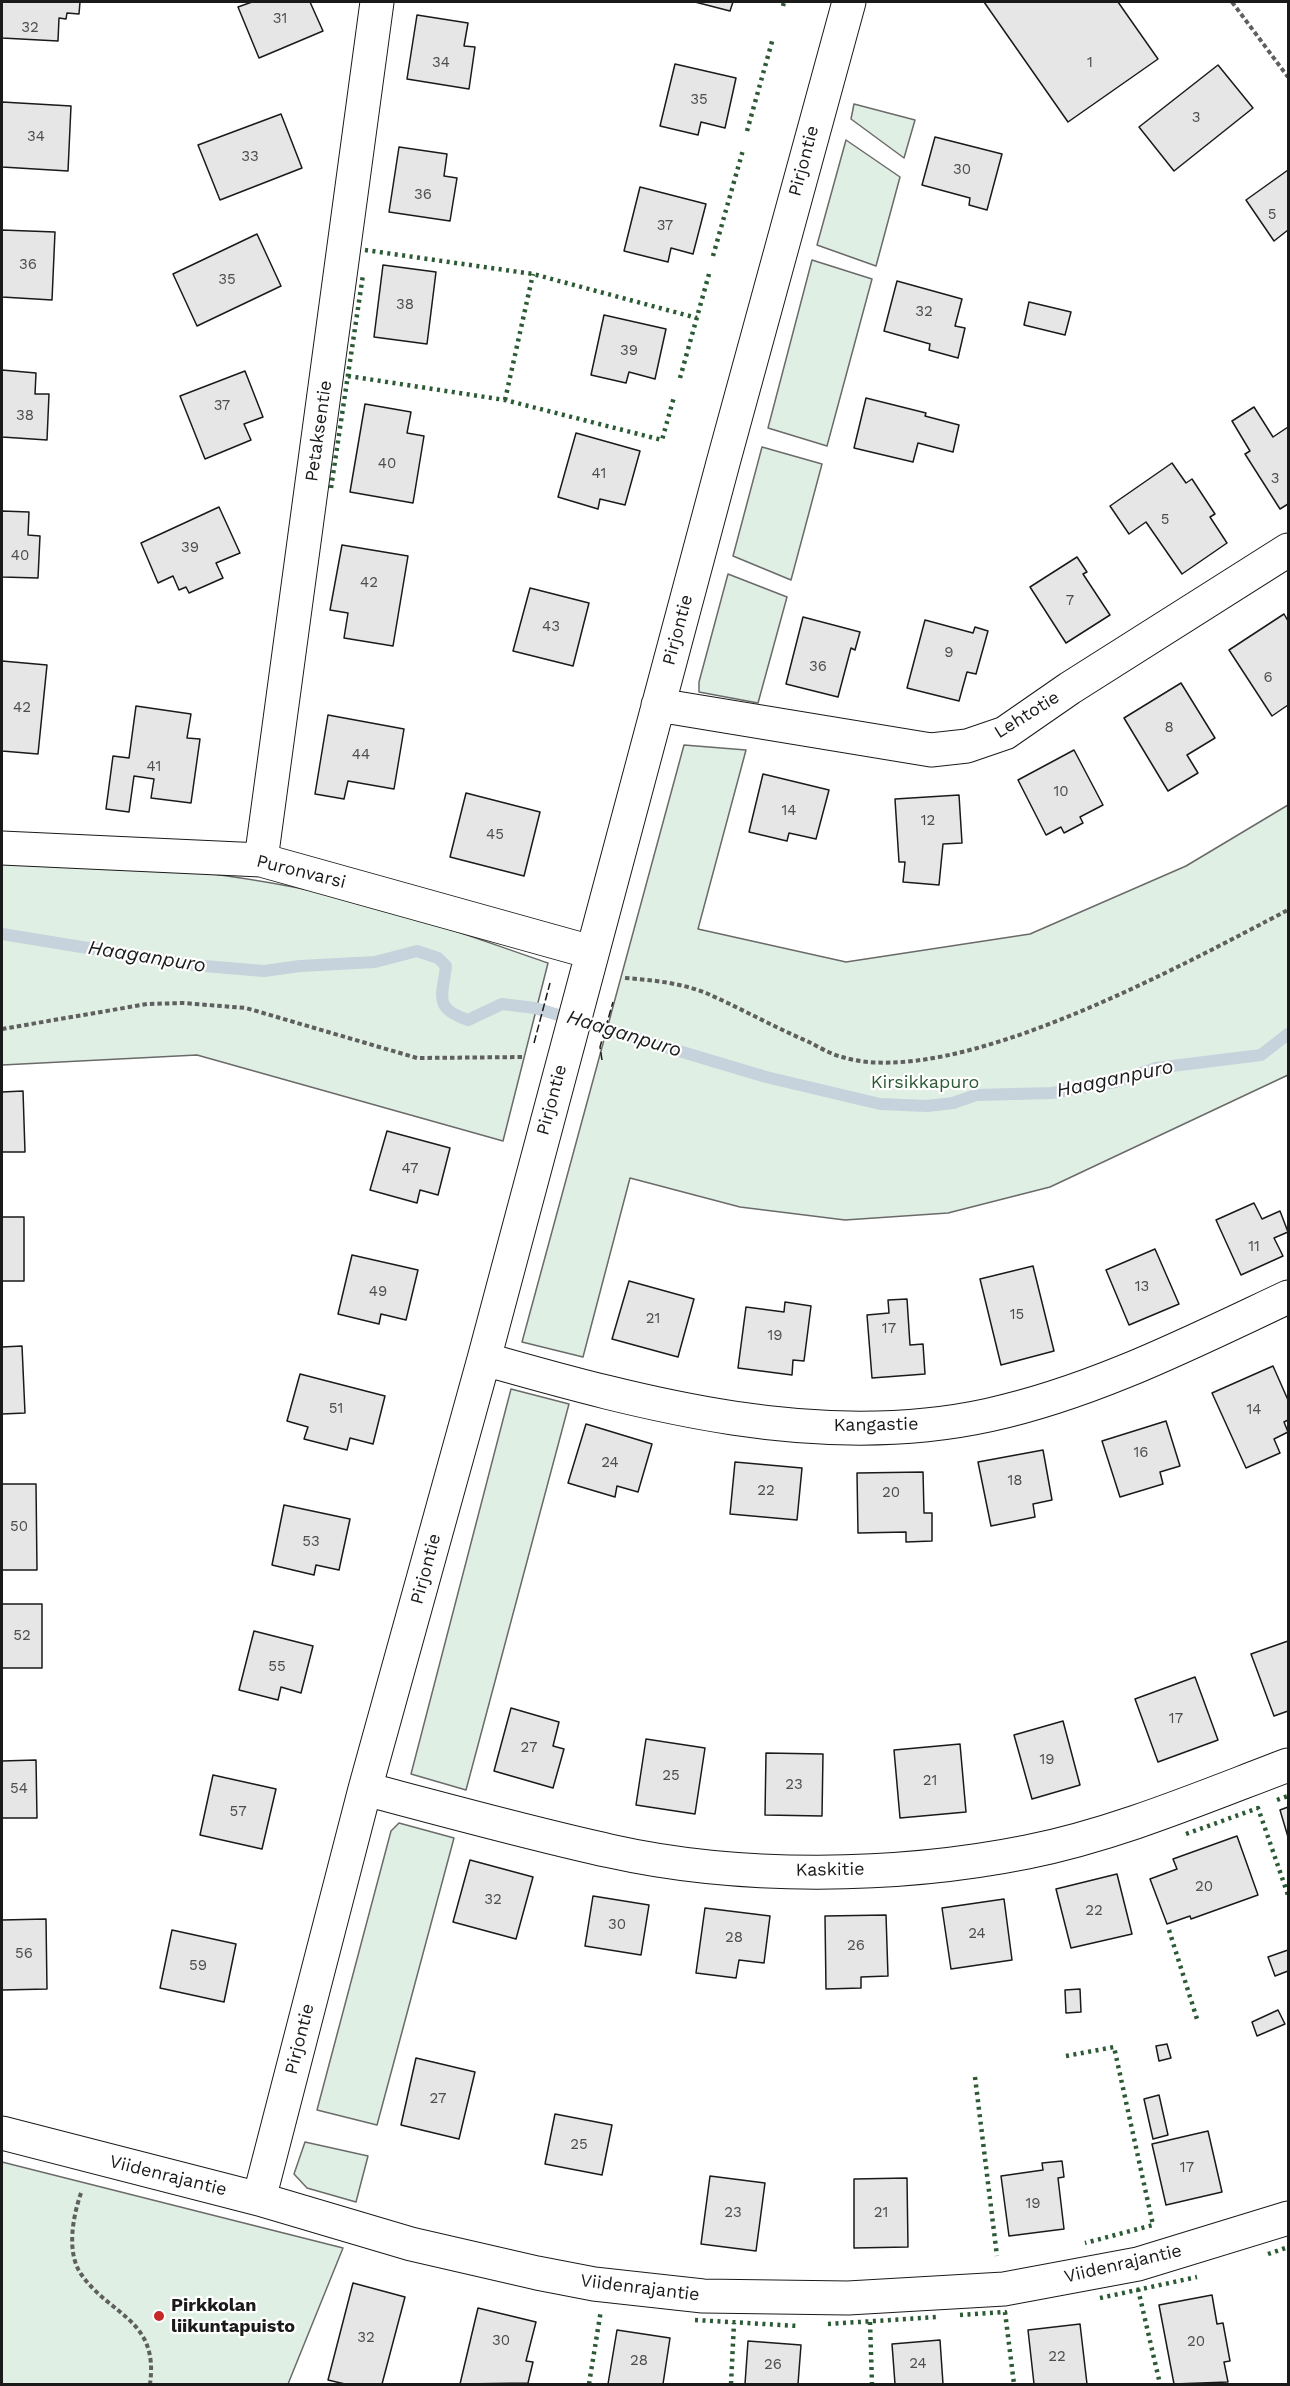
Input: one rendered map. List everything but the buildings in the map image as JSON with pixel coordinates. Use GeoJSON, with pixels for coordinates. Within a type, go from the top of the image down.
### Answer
{"type":"FeatureCollection","features":[{"type":"Feature","properties":{"kind":"street","name":"Petaksentie"},"geometry":{"type":"LineString","coordinates":[[261,860],[376,2]]}},
{"type":"Feature","properties":{"kind":"street","name":"Pirjontie"},"geometry":{"type":"LineString","coordinates":[[259,2199],[365,1789],[484,1359],[658,705],[849,2]]}},
{"type":"Feature","properties":{"kind":"street","name":"Lehtotie"},"geometry":{"type":"LineString","coordinates":[[658,705],[931,750],[967,746],[1005,733],[1070,688],[1288,550]]}},
{"type":"Feature","properties":{"kind":"street","name":"Puronvarsi"},"geometry":{"type":"LineString","coordinates":[[2,848],[261,860],[586,973]]}},
{"type":"Feature","properties":{"kind":"street","name":"Kangastie"},"geometry":{"type":"LineString","coordinates":[[484,1359],[657,1406],[785,1425],[895,1428],[988,1415],[1087,1386],[1288,1297]]}},
{"type":"Feature","properties":{"kind":"street","name":"Kaskitie"},"geometry":{"type":"LineString","coordinates":[[365,1789],[612,1852],[718,1867],[812,1872],[941,1865],[1028,1852],[1128,1824],[1288,1765]]}},
{"type":"Feature","properties":{"kind":"street","name":"Viidenrajantie"},"geometry":{"type":"LineString","coordinates":[[2,2133],[259,2199],[411,2244],[537,2273],[594,2283],[703,2296],[848,2298],[1004,2289],[1138,2264],[1288,2218]]}},
{"type":"Feature","properties":{"kind":"path"},"geometry":{"type":"LineString","coordinates":[[1232,2],[1288,77]]}},
{"type":"Feature","properties":{"kind":"path"},"geometry":{"type":"LineString","coordinates":[[586,973],[655,981],[704,993],[842,1057],[872,1062],[913,1062],[983,1045],[1062,1019],[1122,994],[1288,910]]}},
{"type":"Feature","properties":{"kind":"path"},"geometry":{"type":"LineString","coordinates":[[2,1029],[147,1004],[183,1003],[246,1008],[417,1058],[564,1055]]}},
{"type":"Feature","properties":{"kind":"path"},"geometry":{"type":"LineString","coordinates":[[92,2157],[76,2206],[74,2256],[81,2274],[137,2327],[153,2364],[150,2385]]}},
{"type":"Feature","properties":{"kind":"green space"},"geometry":{"type":"Polygon","coordinates":[[[854,104],[915,120],[904,158],[851,119],[854,104]]]}},
{"type":"Feature","properties":{"kind":"green space"},"geometry":{"type":"Polygon","coordinates":[[[846,140],[900,177],[876,266],[817,245],[846,140]]]}},
{"type":"Feature","properties":{"kind":"green space"},"geometry":{"type":"Polygon","coordinates":[[[812,260],[872,279],[827,446],[768,428],[812,260]]]}},
{"type":"Feature","properties":{"kind":"green space"},"geometry":{"type":"Polygon","coordinates":[[[762,447],[822,464],[791,580],[733,556],[762,447]]]}},
{"type":"Feature","properties":{"kind":"green space"},"geometry":{"type":"Polygon","coordinates":[[[728,574],[787,597],[758,703],[699,692],[699,682],[728,574]]]}},
{"type":"Feature","properties":{"kind":"green space","name":"Kirsikkapuro"},"geometry":{"type":"Polygon","coordinates":[[[684,745],[746,750],[698,929],[846,962],[1030,934],[1186,866],[1288,805],[1288,1075],[1050,1187],[948,1213],[845,1220],[740,1207],[630,1178],[583,1357],[522,1342],[684,745]]]}},
{"type":"Feature","properties":{"kind":"green space"},"geometry":{"type":"Polygon","coordinates":[[[2,860],[144,867],[287,886],[380,907],[548,963],[503,1141],[197,1055],[2,1065],[2,860]]]}},
{"type":"Feature","properties":{"kind":"green space"},"geometry":{"type":"Polygon","coordinates":[[[511,1389],[569,1404],[466,1790],[411,1774],[511,1389]]]}},
{"type":"Feature","properties":{"kind":"green space"},"geometry":{"type":"Polygon","coordinates":[[[399,1823],[454,1838],[377,2125],[317,2110],[391,1831],[399,1823]]]}},
{"type":"Feature","properties":{"kind":"green space"},"geometry":{"type":"Polygon","coordinates":[[[305,2142],[368,2156],[356,2202],[307,2188],[294,2174],[305,2142]]]}},
{"type":"Feature","properties":{"kind":"green space","name":"Pirkkolan liikuntapuisto"},"geometry":{"type":"Polygon","coordinates":[[[2,2162],[343,2248],[288,2384],[2,2384],[2,2162]]]}},
{"type":"Feature","properties":{"kind":"waterway","name":"Haaganpuro"},"geometry":{"type":"LineString","coordinates":[[2,934],[192,965],[264,971],[300,966],[375,962],[417,951],[438,958],[446,966],[442,993],[444,1005],[449,1011],[468,1020],[502,1004],[535,1008],[766,1077],[880,1104],[927,1106],[953,1103],[976,1095],[1052,1093],[1115,1082],[1156,1068],[1261,1055],[1288,1034]]}},
{"type":"Feature","properties":{"kind":"hedge"},"geometry":{"type":"LineString","coordinates":[[783,6],[784,2]]}},
{"type":"Feature","properties":{"kind":"hedge"},"geometry":{"type":"LineString","coordinates":[[747,131],[773,38]]}},
{"type":"Feature","properties":{"kind":"hedge"},"geometry":{"type":"LineString","coordinates":[[713,256],[743,150]]}},
{"type":"Feature","properties":{"kind":"hedge"},"geometry":{"type":"LineString","coordinates":[[365,250],[533,274],[697,318]]}},
{"type":"Feature","properties":{"kind":"hedge"},"geometry":{"type":"LineString","coordinates":[[505,400],[533,274]]}},
{"type":"Feature","properties":{"kind":"hedge"},"geometry":{"type":"LineString","coordinates":[[680,378],[709,274]]}},
{"type":"Feature","properties":{"kind":"hedge"},"geometry":{"type":"LineString","coordinates":[[331,488],[363,275]]}},
{"type":"Feature","properties":{"kind":"hedge"},"geometry":{"type":"LineString","coordinates":[[348,376],[505,400],[662,440],[674,397]]}},
{"type":"Feature","properties":{"kind":"hedge"},"geometry":{"type":"LineString","coordinates":[[1277,1800],[1288,1796]]}},
{"type":"Feature","properties":{"kind":"hedge"},"geometry":{"type":"LineString","coordinates":[[1186,1834],[1258,1808],[1288,1895]]}},
{"type":"Feature","properties":{"kind":"hedge"},"geometry":{"type":"LineString","coordinates":[[1169,1930],[1197,2019]]}},
{"type":"Feature","properties":{"kind":"hedge"},"geometry":{"type":"LineString","coordinates":[[1066,2056],[1114,2047],[1153,2225],[1085,2243]]}},
{"type":"Feature","properties":{"kind":"hedge"},"geometry":{"type":"LineString","coordinates":[[975,2077],[997,2256]]}},
{"type":"Feature","properties":{"kind":"hedge"},"geometry":{"type":"LineString","coordinates":[[1268,2254],[1288,2247]]}},
{"type":"Feature","properties":{"kind":"hedge"},"geometry":{"type":"LineString","coordinates":[[1100,2298],[1197,2277]]}},
{"type":"Feature","properties":{"kind":"hedge"},"geometry":{"type":"LineString","coordinates":[[1138,2289],[1160,2384]]}},
{"type":"Feature","properties":{"kind":"hedge"},"geometry":{"type":"LineString","coordinates":[[589,2384],[601,2310]]}},
{"type":"Feature","properties":{"kind":"hedge"},"geometry":{"type":"LineString","coordinates":[[960,2315],[1005,2312],[1014,2384]]}},
{"type":"Feature","properties":{"kind":"hedge"},"geometry":{"type":"LineString","coordinates":[[828,2324],[937,2317]]}},
{"type":"Feature","properties":{"kind":"hedge"},"geometry":{"type":"LineString","coordinates":[[695,2320],[798,2326]]}},
{"type":"Feature","properties":{"kind":"hedge"},"geometry":{"type":"LineString","coordinates":[[870,2322],[872,2384]]}},
{"type":"Feature","properties":{"kind":"hedge"},"geometry":{"type":"LineString","coordinates":[[731,2384],[734,2323]]}},
{"type":"Feature","properties":{"kind":"fence"},"geometry":{"type":"LineString","coordinates":[[534,1043],[550,983]]}},
{"type":"Feature","properties":{"kind":"fence"},"geometry":{"type":"LineString","coordinates":[[602,1060],[600,1047],[613,1002]]}},
{"type":"Feature","properties":{"kind":"place","name":"Pirkkolan liikuntapuisto"},"geometry":{"type":"Point","coordinates":[159,2316]}}]}
